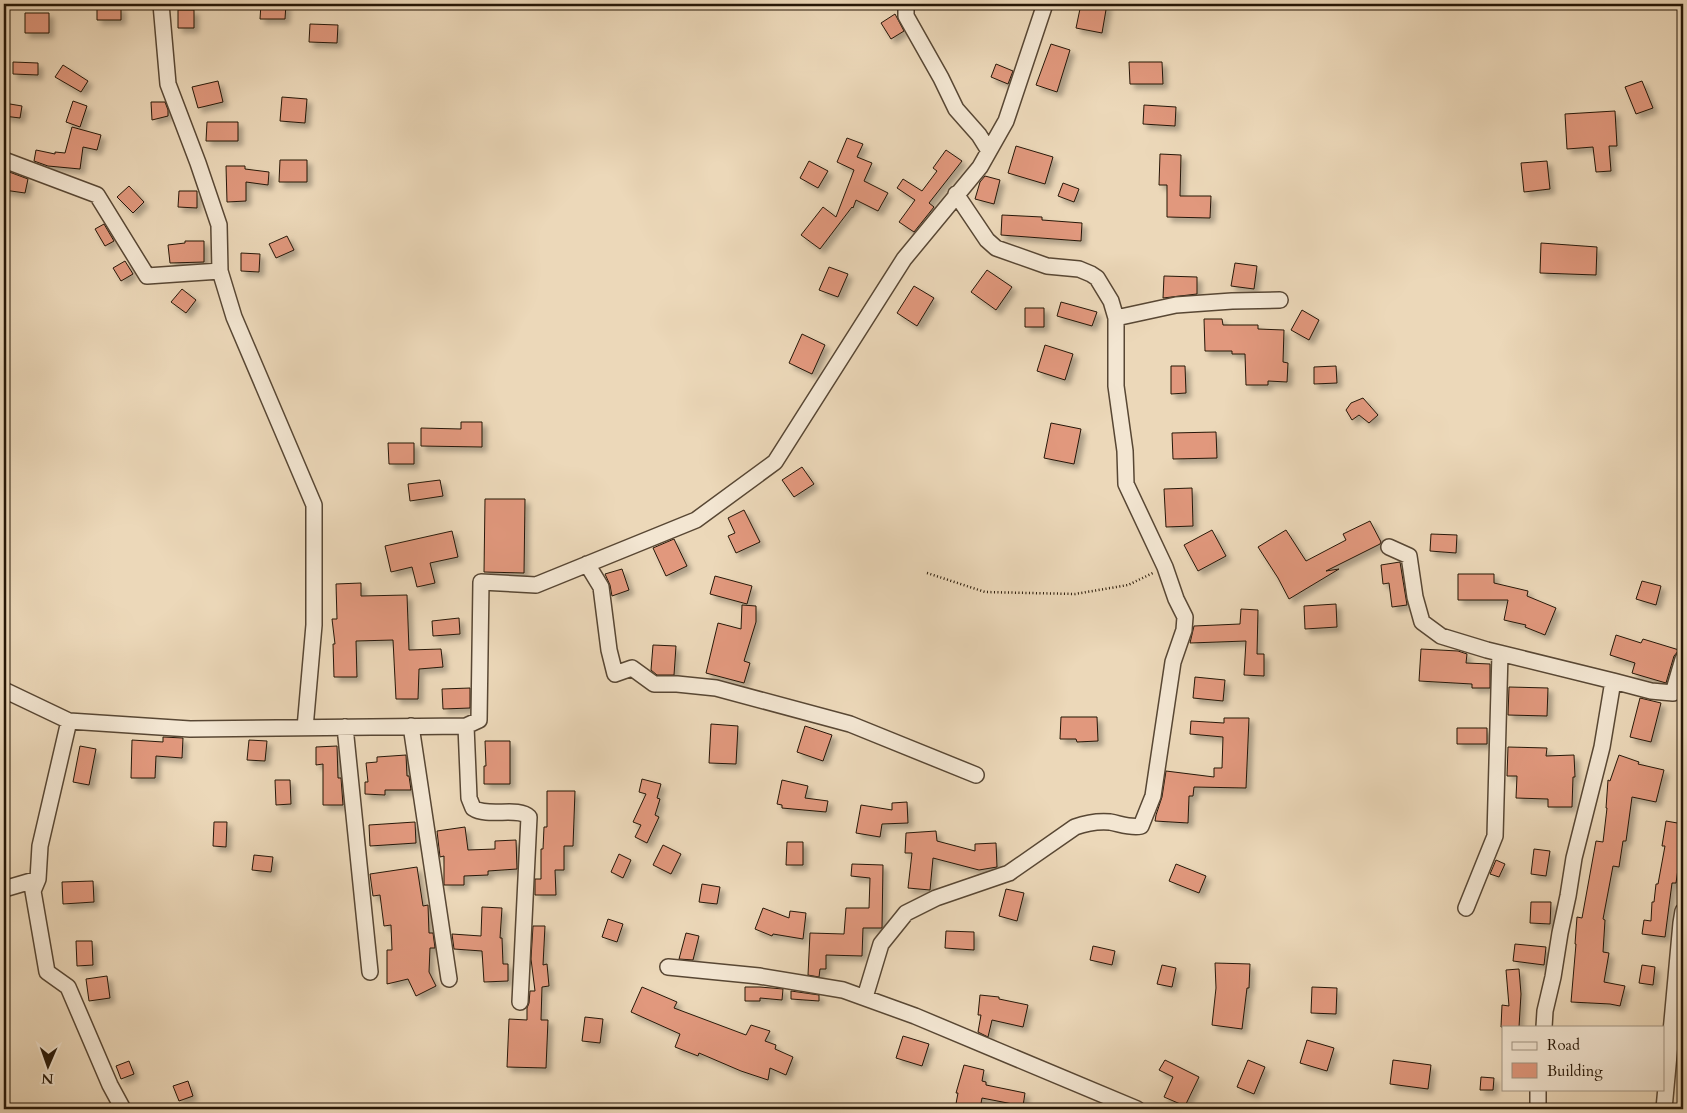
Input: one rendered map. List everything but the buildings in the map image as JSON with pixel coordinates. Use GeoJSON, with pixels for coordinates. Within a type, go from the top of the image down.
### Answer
{"type":"FeatureCollection","features":[{"type":"Feature","properties":{"kind":"street"},"geometry":{"type":"LineString","coordinates":[[161,4],[168,84],[219,225],[220,271],[234,317],[314,505],[314,625],[305,728]]}},
{"type":"Feature","properties":{"kind":"street"},"geometry":{"type":"LineString","coordinates":[[906,4],[906,16],[956,109],[989,151]]}},
{"type":"Feature","properties":{"kind":"street"},"geometry":{"type":"LineString","coordinates":[[4,690],[69,721],[190,729],[466,726],[479,720],[481,582],[536,585],[696,520],[775,462],[904,259],[980,167],[1006,121],[1045,4]]}},
{"type":"Feature","properties":{"kind":"street"},"geometry":{"type":"LineString","coordinates":[[4,160],[97,195],[147,276],[220,271]]}},
{"type":"Feature","properties":{"kind":"street"},"geometry":{"type":"LineString","coordinates":[[865,997],[882,944],[906,913],[936,898],[1009,873],[1074,826],[1108,822],[1134,827],[1141,826],[1153,796],[1173,662],[1184,630],[1184,617],[1165,567],[1126,484],[1125,451],[1116,386],[1116,318],[1111,301],[1097,278],[1092,274],[1079,269],[1047,266],[996,248],[987,240],[956,194]]}},
{"type":"Feature","properties":{"kind":"street"},"geometry":{"type":"LineString","coordinates":[[1116,318],[1176,305],[1280,300]]}},
{"type":"Feature","properties":{"kind":"street"},"geometry":{"type":"LineString","coordinates":[[1388,547],[1409,556],[1415,597],[1422,622],[1441,636],[1651,691],[1673,693],[1683,659]]}},
{"type":"Feature","properties":{"kind":"street"},"geometry":{"type":"LineString","coordinates":[[587,564],[601,587],[609,650],[615,674],[632,668],[654,684],[716,688],[850,724],[976,775]]}},
{"type":"Feature","properties":{"kind":"street"},"geometry":{"type":"LineString","coordinates":[[1466,908],[1495,836],[1500,653]]}},
{"type":"Feature","properties":{"kind":"street"},"geometry":{"type":"LineString","coordinates":[[1544,1026],[1545,1011],[1574,858],[1602,747],[1613,681]]}},
{"type":"Feature","properties":{"kind":"street"},"geometry":{"type":"LineString","coordinates":[[69,721],[40,846],[38,879],[33,891],[48,972],[68,987],[110,1085],[123,1109]]}},
{"type":"Feature","properties":{"kind":"street"},"geometry":{"type":"LineString","coordinates":[[411,726],[449,979]]}},
{"type":"Feature","properties":{"kind":"street"},"geometry":{"type":"LineString","coordinates":[[466,726],[470,798],[473,808],[482,812],[522,813],[528,817],[520,1002]]}},
{"type":"Feature","properties":{"kind":"street"},"geometry":{"type":"LineString","coordinates":[[345,728],[370,972]]}},
{"type":"Feature","properties":{"kind":"street"},"geometry":{"type":"LineString","coordinates":[[4,890],[38,879]]}},
{"type":"Feature","properties":{"kind":"street"},"geometry":{"type":"LineString","coordinates":[[1664,1109],[1683,911]]}},
{"type":"Feature","properties":{"kind":"street"},"geometry":{"type":"LineString","coordinates":[[668,968],[787,980],[843,990],[933,1023],[1137,1109]]}},
{"type":"Feature","properties":{"kind":"street"},"geometry":{"type":"LineString","coordinates":[[1538,1090],[1538,1109]]}},
{"type":"Feature","properties":{"kind":"path"},"geometry":{"type":"LineString","coordinates":[[927,573],[985,592],[1075,594],[1128,585],[1165,567]]}}]}
